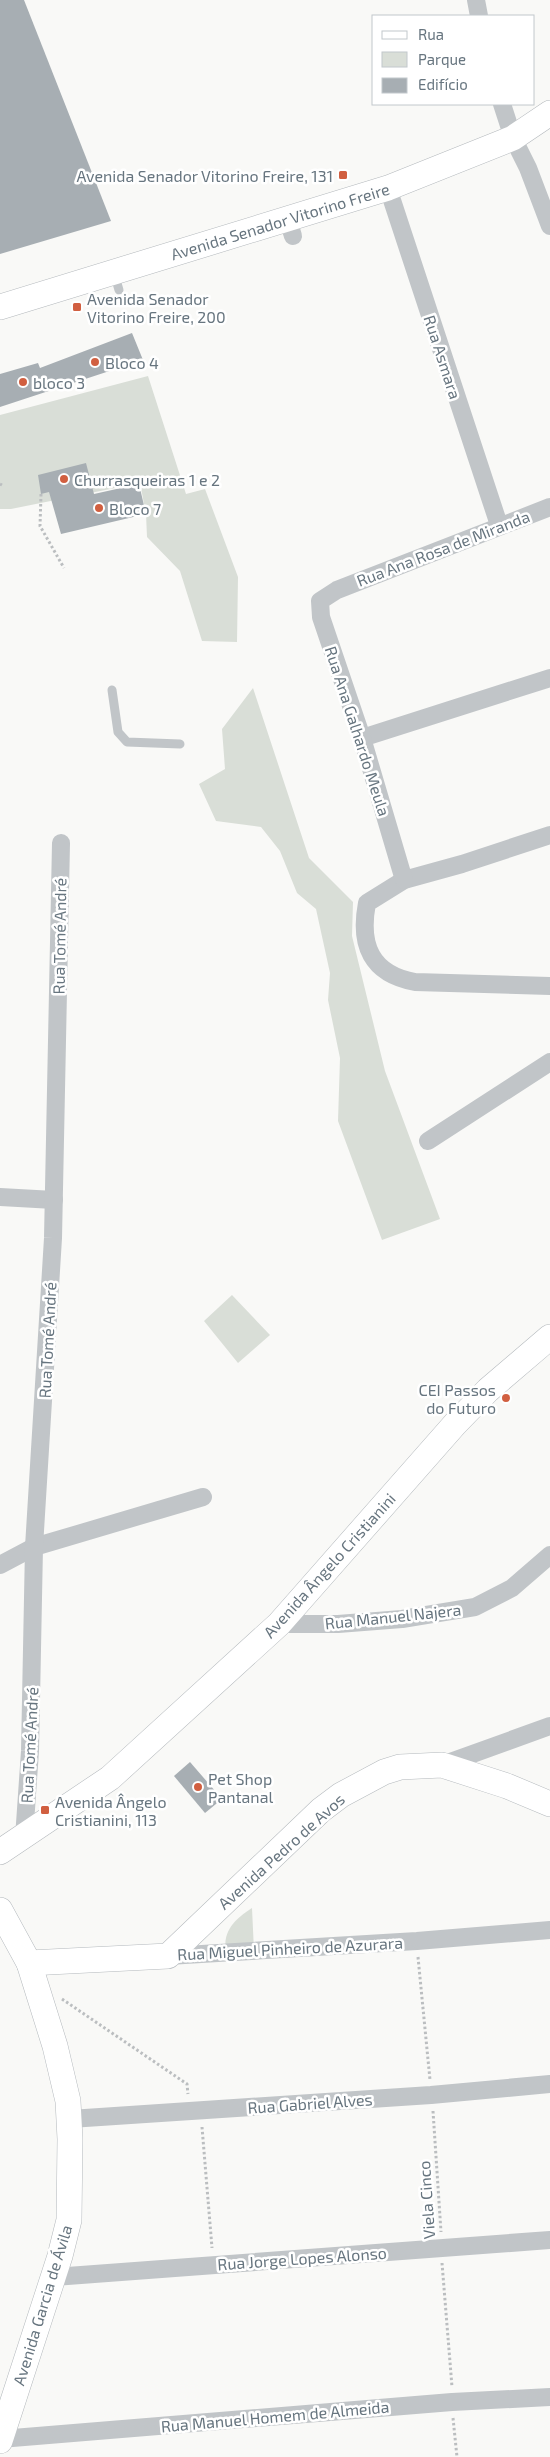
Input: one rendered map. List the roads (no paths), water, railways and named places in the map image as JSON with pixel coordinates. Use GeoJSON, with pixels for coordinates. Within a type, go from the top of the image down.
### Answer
{"type":"FeatureCollection","features":[{"type":"Feature","properties":{"kind":"street"},"geometry":{"type":"LineString","coordinates":[[476,0],[479,15]]}},
{"type":"Feature","properties":{"kind":"street"},"geometry":{"type":"LineString","coordinates":[[502,105],[513,138],[528,168],[550,226]]}},
{"type":"Feature","properties":{"kind":"street","name":"Avenida Senador Vitorino Freire"},"geometry":{"type":"LineString","coordinates":[[0,307],[116,281],[291,228],[513,138],[550,112]]}},
{"type":"Feature","properties":{"kind":"street","name":"Rua Asmara"},"geometry":{"type":"LineString","coordinates":[[388,188],[499,525]]}},
{"type":"Feature","properties":{"kind":"street","name":"Rua Ana Rosa de Miranda"},"geometry":{"type":"LineString","coordinates":[[337,590],[499,525],[550,507]]}},
{"type":"Feature","properties":{"kind":"street","name":"Rua Ana Galhardo Meula"},"geometry":{"type":"LineString","coordinates":[[337,590],[320,601],[321,617],[362,738],[404,880]]}},
{"type":"Feature","properties":{"kind":"street"},"geometry":{"type":"LineString","coordinates":[[362,738],[550,678]]}},
{"type":"Feature","properties":{"kind":"street"},"geometry":{"type":"LineString","coordinates":[[550,835],[462,864],[404,880],[367,903],[363,922],[365,940],[372,958],[396,979],[415,982],[550,986]]}},
{"type":"Feature","properties":{"kind":"street","name":"Rua Tomé André"},"geometry":{"type":"LineString","coordinates":[[24,1838],[30,1751],[34,1547],[51,1282],[61,843]]}},
{"type":"Feature","properties":{"kind":"street"},"geometry":{"type":"LineString","coordinates":[[428,1141],[550,1062]]}},
{"type":"Feature","properties":{"kind":"street"},"geometry":{"type":"LineString","coordinates":[[0,1197],[54,1200]]}},
{"type":"Feature","properties":{"kind":"street","name":"Avenida Ângelo Cristianini"},"geometry":{"type":"LineString","coordinates":[[0,1852],[24,1838],[110,1778],[279,1624],[455,1424],[488,1390],[550,1337]]}},
{"type":"Feature","properties":{"kind":"street"},"geometry":{"type":"LineString","coordinates":[[0,1565],[34,1547],[203,1497]]}},
{"type":"Feature","properties":{"kind":"street","name":"Rua Manuel Najera"},"geometry":{"type":"LineString","coordinates":[[279,1624],[338,1624],[402,1619],[476,1607],[512,1588],[550,1554]]}},
{"type":"Feature","properties":{"kind":"street"},"geometry":{"type":"LineString","coordinates":[[442,1765],[550,1726]]}},
{"type":"Feature","properties":{"kind":"street","name":"Avenida Pedro de Avos"},"geometry":{"type":"LineString","coordinates":[[168,1956],[322,1810],[341,1795],[384,1772],[400,1768],[442,1765],[507,1786],[550,1804]]}},
{"type":"Feature","properties":{"kind":"street","name":"Avenida Garcia de Ávila"},"geometry":{"type":"LineString","coordinates":[[0,1910],[33,1973],[56,2046],[68,2100],[70,2119],[68,2220],[54,2278],[0,2440]]}},
{"type":"Feature","properties":{"kind":"street","name":"Rua Miguel Pinheiro de Azurara"},"geometry":{"type":"LineString","coordinates":[[33,1973],[168,1956],[417,1941],[550,1930]]}},
{"type":"Feature","properties":{"kind":"street","name":"Rua Gabriel Alves"},"geometry":{"type":"LineString","coordinates":[[70,2119],[431,2095],[550,2084]]}},
{"type":"Feature","properties":{"kind":"street","name":"Rua Jorge Lopes Alonso"},"geometry":{"type":"LineString","coordinates":[[54,2278],[550,2240]]}},
{"type":"Feature","properties":{"kind":"street","name":"Rua Manuel Homem de Almeida"},"geometry":{"type":"LineString","coordinates":[[0,2440],[452,2402],[550,2397]]}},
{"type":"Feature","properties":{"kind":"lane"},"geometry":{"type":"LineString","coordinates":[[112,690],[118,732],[127,742],[180,744]]}},
{"type":"Feature","properties":{"kind":"place","name":"Avenida Senador Vitorino Freire, 131"},"geometry":{"type":"Point","coordinates":[343,175]}},
{"type":"Feature","properties":{"kind":"place","name":"Avenida Senador Vitorino Freire, 200"},"geometry":{"type":"Point","coordinates":[77,307]}},
{"type":"Feature","properties":{"kind":"place","name":"Bloco 4"},"geometry":{"type":"Point","coordinates":[95,362]}},
{"type":"Feature","properties":{"kind":"place","name":"bloco 3"},"geometry":{"type":"Point","coordinates":[23,382]}},
{"type":"Feature","properties":{"kind":"place","name":"Churrasqueiras 1 e 2"},"geometry":{"type":"Point","coordinates":[64,479]}},
{"type":"Feature","properties":{"kind":"place","name":"Bloco 7"},"geometry":{"type":"Point","coordinates":[99,508]}},
{"type":"Feature","properties":{"kind":"place","name":"CEI Passos do Futuro"},"geometry":{"type":"Point","coordinates":[506,1398]}},
{"type":"Feature","properties":{"kind":"place","name":"Pet Shop Pantanal"},"geometry":{"type":"Point","coordinates":[198,1787]}},
{"type":"Feature","properties":{"kind":"place","name":"Avenida Ângelo Cristianini, 113"},"geometry":{"type":"Point","coordinates":[45,1810]}}]}
